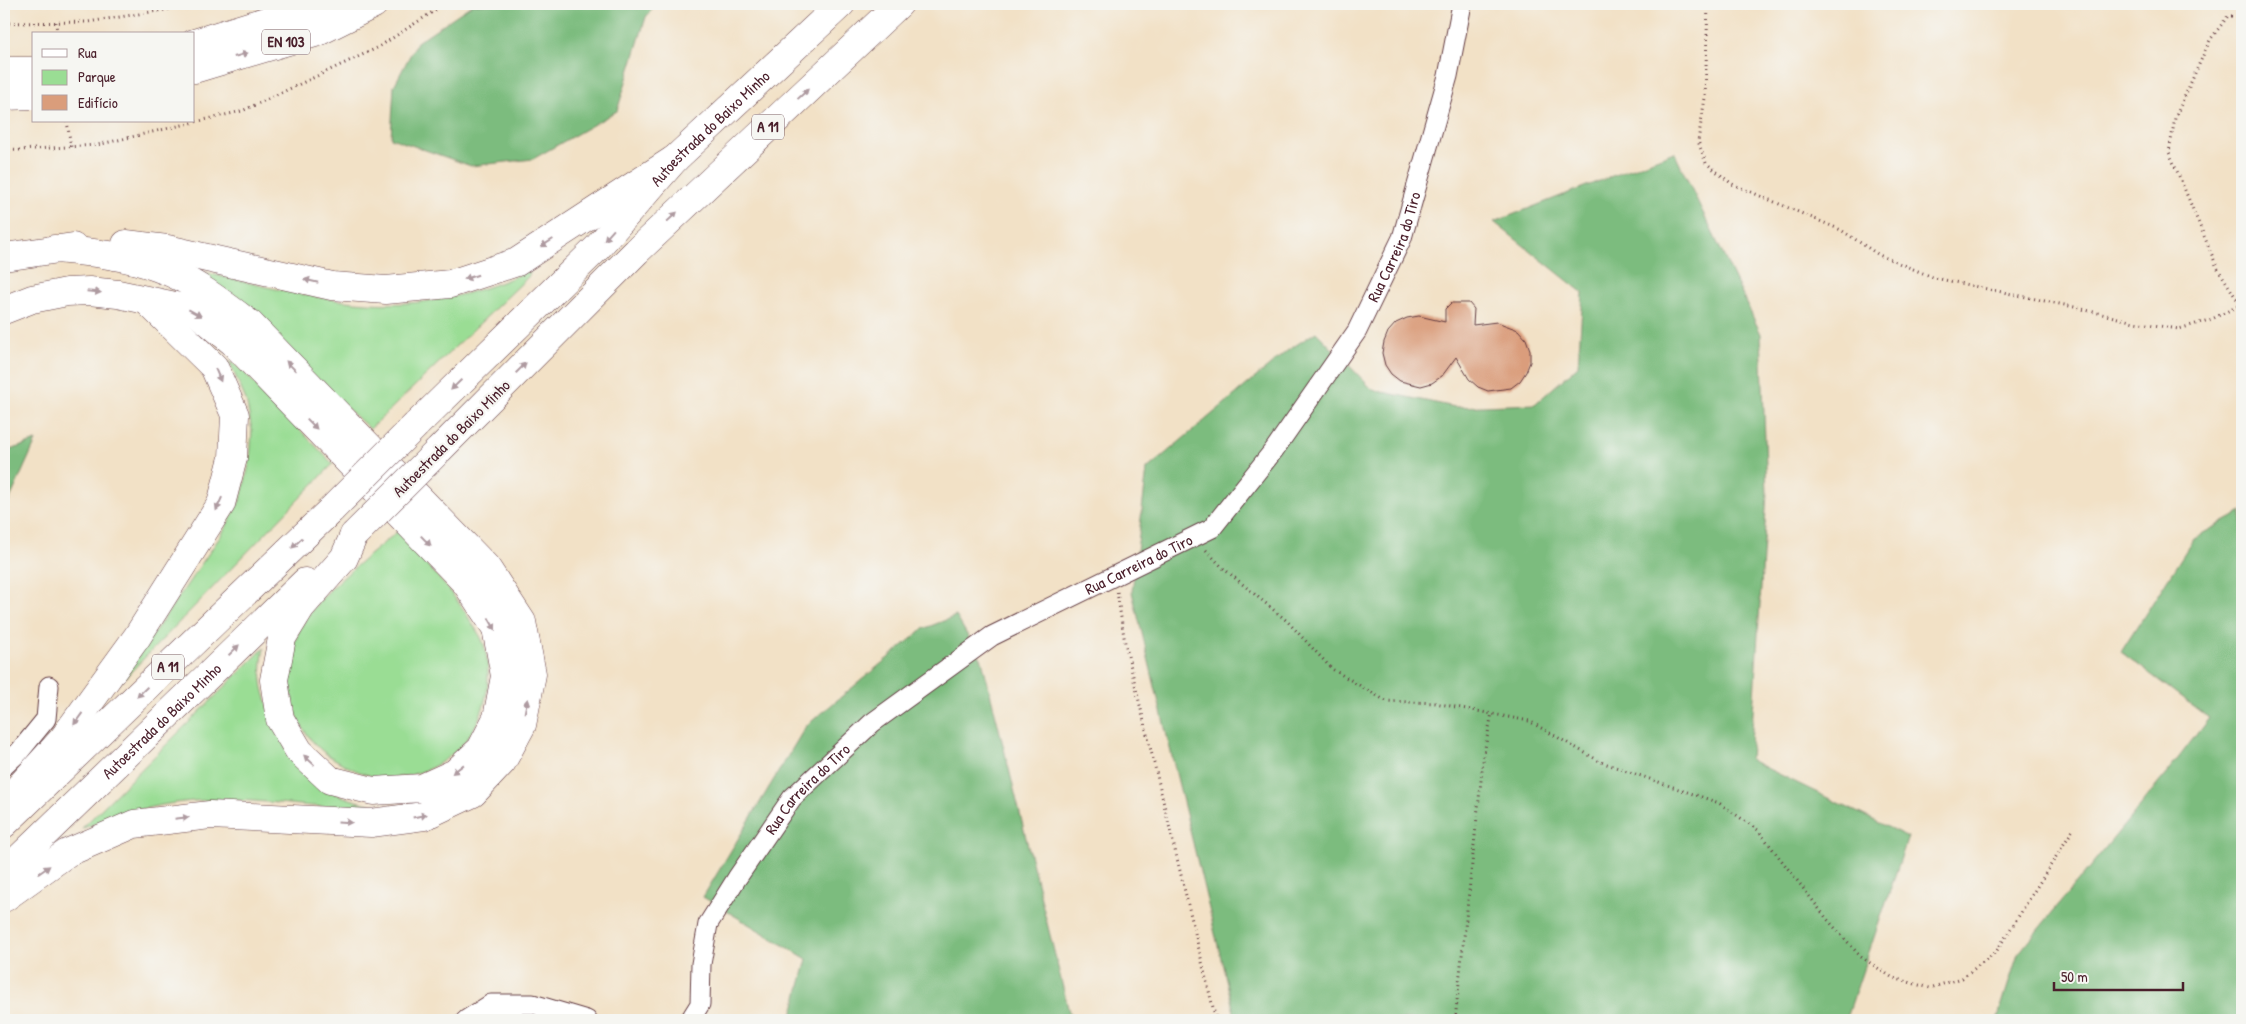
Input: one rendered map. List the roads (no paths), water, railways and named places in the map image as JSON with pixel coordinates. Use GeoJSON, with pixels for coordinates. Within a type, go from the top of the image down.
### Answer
{"type":"FeatureCollection","features":[{"type":"Feature","properties":{"kind":"main road","name":"EN 103"},"geometry":{"type":"LineString","coordinates":[[195,43],[320,4]]}},
{"type":"Feature","properties":{"kind":"main road","name":"EN 103"},"geometry":{"type":"LineString","coordinates":[[195,68],[318,32],[374,4]]}},
{"type":"Feature","properties":{"kind":"main road","name":"Autoestrada do Baixo Minho"},"geometry":{"type":"LineString","coordinates":[[4,824],[332,510],[416,424],[597,248],[675,159],[841,4]]}},
{"type":"Feature","properties":{"kind":"main road","name":"Autoestrada do Baixo Minho"},"geometry":{"type":"LineString","coordinates":[[4,873],[354,535],[637,251],[899,4]]}},
{"type":"Feature","properties":{"kind":"main road"},"geometry":{"type":"LineString","coordinates":[[4,71],[32,71]]}},
{"type":"Feature","properties":{"kind":"main road"},"geometry":{"type":"LineString","coordinates":[[4,96],[32,95]]}},
{"type":"Feature","properties":{"kind":"main road"},"geometry":{"type":"LineString","coordinates":[[4,257],[109,242],[168,249],[332,286],[386,290],[450,284],[517,262],[675,159]]}},
{"type":"Feature","properties":{"kind":"main road"},"geometry":{"type":"LineString","coordinates":[[4,898],[67,853],[134,824],[210,815],[371,823],[424,816],[473,794],[502,762],[522,725],[532,674],[522,622],[486,567],[250,324],[211,294],[160,268],[108,254],[54,249]]}},
{"type":"Feature","properties":{"kind":"main road"},"geometry":{"type":"LineString","coordinates":[[4,310],[32,299],[67,292],[90,291],[118,294],[148,302],[194,310],[233,342],[466,583],[496,628],[505,676],[497,718],[481,749],[455,773],[422,788],[373,791],[330,780],[299,751],[280,718],[274,680],[282,638],[301,607],[344,558],[354,535]]}},
{"type":"Feature","properties":{"kind":"main road"},"geometry":{"type":"LineString","coordinates":[[4,804],[63,739],[120,660],[221,504],[234,458],[235,415],[214,366],[148,302]]}},
{"type":"Feature","properties":{"kind":"street","name":"Rua Carreira do Tiro"},"geometry":{"type":"LineString","coordinates":[[690,1020],[700,1004],[701,964],[708,924],[792,798],[872,723],[992,636],[1212,528],[1263,464],[1357,331],[1402,238],[1448,76],[1462,4]]}},
{"type":"Feature","properties":{"kind":"street"},"geometry":{"type":"LineString","coordinates":[[4,766],[46,719],[49,686]]}},
{"type":"Feature","properties":{"kind":"street"},"geometry":{"type":"LineString","coordinates":[[466,1020],[491,1004],[533,1004],[587,1020]]}}]}
